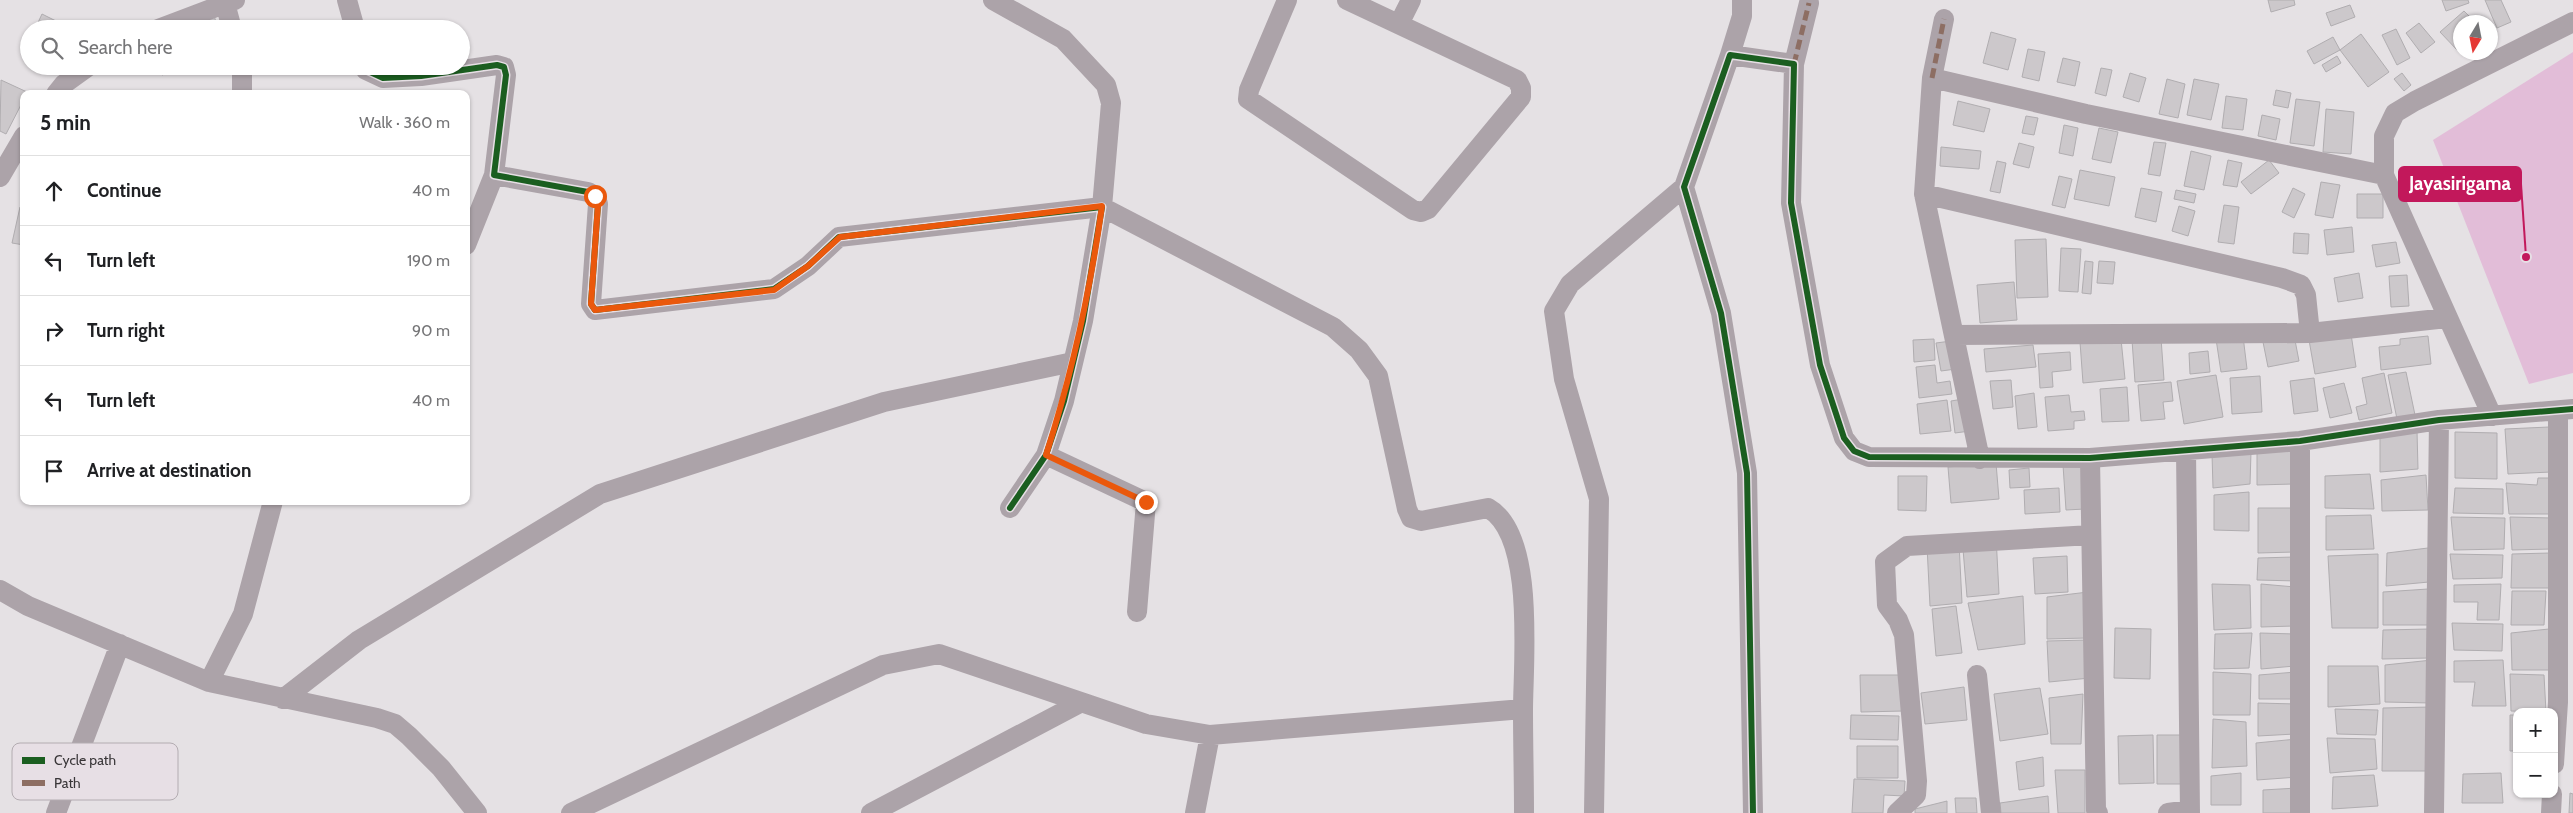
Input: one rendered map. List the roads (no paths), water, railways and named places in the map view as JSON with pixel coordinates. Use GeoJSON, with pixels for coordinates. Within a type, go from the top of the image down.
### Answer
{"type":"FeatureCollection","features":[{"type":"Feature","properties":{"kind":"street"},"geometry":{"type":"LineString","coordinates":[[347,0],[353,20]]}},
{"type":"Feature","properties":{"kind":"street"},"geometry":{"type":"LineString","coordinates":[[993,0],[1063,39],[1106,85],[1111,103],[1102,206],[1083,321],[1064,401],[1046,455],[1010,508]]}},
{"type":"Feature","properties":{"kind":"street"},"geometry":{"type":"LineString","coordinates":[[1287,0],[1249,90],[1248,99],[1413,210],[1421,212],[1428,210],[1521,97],[1521,88],[1517,80],[1347,0]]}},
{"type":"Feature","properties":{"kind":"street"},"geometry":{"type":"LineString","coordinates":[[1398,24],[1411,0]]}},
{"type":"Feature","properties":{"kind":"street"},"geometry":{"type":"LineString","coordinates":[[1594,813],[1599,498],[1564,379],[1554,312],[1570,284],[1684,187],[1742,16],[1742,0]]}},
{"type":"Feature","properties":{"kind":"street"},"geometry":{"type":"LineString","coordinates":[[182,20],[230,2],[231,20]]}},
{"type":"Feature","properties":{"kind":"street"},"geometry":{"type":"LineString","coordinates":[[1809,3],[1794,64],[1791,203],[1820,365],[1844,438],[1854,451],[1869,457],[2090,458],[2300,441],[2439,420],[2566,410],[2558,702],[2555,753]]}},
{"type":"Feature","properties":{"kind":"street"},"geometry":{"type":"LineString","coordinates":[[1944,19],[1932,78],[1924,194],[1980,459]]}},
{"type":"Feature","properties":{"kind":"street"},"geometry":{"type":"LineString","coordinates":[[2492,416],[2384,175],[2384,136],[2395,113],[2415,101],[2573,22]]}},
{"type":"Feature","properties":{"kind":"street"},"geometry":{"type":"LineString","coordinates":[[1730,54],[1794,64]]}},
{"type":"Feature","properties":{"kind":"street"},"geometry":{"type":"LineString","coordinates":[[470,69],[497,65],[504,67],[506,75],[494,175],[470,235]]}},
{"type":"Feature","properties":{"kind":"street"},"geometry":{"type":"LineString","coordinates":[[59,90],[76,75]]}},
{"type":"Feature","properties":{"kind":"street"},"geometry":{"type":"LineString","coordinates":[[242,75],[242,90]]}},
{"type":"Feature","properties":{"kind":"street"},"geometry":{"type":"LineString","coordinates":[[377,75],[384,78],[428,75]]}},
{"type":"Feature","properties":{"kind":"street"},"geometry":{"type":"LineString","coordinates":[[1932,78],[2086,114],[2384,175]]}},
{"type":"Feature","properties":{"kind":"street"},"geometry":{"type":"LineString","coordinates":[[0,177],[20,143]]}},
{"type":"Feature","properties":{"kind":"street"},"geometry":{"type":"LineString","coordinates":[[494,175],[588,192],[595,196],[598,204],[591,304],[595,310],[774,290],[808,266],[840,237],[1102,206],[1333,327],[1359,350],[1378,376],[1407,509],[1412,518],[1421,521],[1488,508],[1498,514],[1510,538],[1520,571],[1525,616],[1523,709],[1524,813]]}},
{"type":"Feature","properties":{"kind":"street"},"geometry":{"type":"LineString","coordinates":[[1684,187],[1721,313],[1748,473],[1753,813]]}},
{"type":"Feature","properties":{"kind":"street"},"geometry":{"type":"LineString","coordinates":[[1924,194],[2301,284],[2306,295],[2310,333]]}},
{"type":"Feature","properties":{"kind":"street"},"geometry":{"type":"LineString","coordinates":[[1954,335],[2310,333],[2447,318]]}},
{"type":"Feature","properties":{"kind":"street"},"geometry":{"type":"LineString","coordinates":[[283,699],[359,640],[600,494],[884,402],[1073,362]]}},
{"type":"Feature","properties":{"kind":"street"},"geometry":{"type":"LineString","coordinates":[[2434,813],[2439,420]]}},
{"type":"Feature","properties":{"kind":"street"},"geometry":{"type":"LineString","coordinates":[[2300,441],[2300,813]]}},
{"type":"Feature","properties":{"kind":"street"},"geometry":{"type":"LineString","coordinates":[[2168,813],[2190,812],[2186,450]]}},
{"type":"Feature","properties":{"kind":"street"},"geometry":{"type":"LineString","coordinates":[[1046,455],[1146,502],[1137,612]]}},
{"type":"Feature","properties":{"kind":"street"},"geometry":{"type":"LineString","coordinates":[[2090,458],[2096,810],[2098,813]]}},
{"type":"Feature","properties":{"kind":"street"},"geometry":{"type":"LineString","coordinates":[[208,682],[243,614],[272,505]]}},
{"type":"Feature","properties":{"kind":"street"},"geometry":{"type":"LineString","coordinates":[[1897,813],[1916,795],[1917,781],[1904,635],[1898,620],[1887,605],[1884,562],[1907,546],[2091,535]]}},
{"type":"Feature","properties":{"kind":"street"},"geometry":{"type":"LineString","coordinates":[[0,590],[28,606],[208,682],[377,718],[395,724],[441,768],[477,813]]}},
{"type":"Feature","properties":{"kind":"street"},"geometry":{"type":"LineString","coordinates":[[83,743],[120,644]]}},
{"type":"Feature","properties":{"kind":"street"},"geometry":{"type":"LineString","coordinates":[[571,813],[883,665],[939,654],[1146,724],[1210,735],[1523,709]]}},
{"type":"Feature","properties":{"kind":"street"},"geometry":{"type":"LineString","coordinates":[[1977,675],[1991,813]]}},
{"type":"Feature","properties":{"kind":"street"},"geometry":{"type":"LineString","coordinates":[[871,813],[1080,703]]}},
{"type":"Feature","properties":{"kind":"street"},"geometry":{"type":"LineString","coordinates":[[1195,813],[1210,735]]}},
{"type":"Feature","properties":{"kind":"street"},"geometry":{"type":"LineString","coordinates":[[2551,813],[2552,798]]}},
{"type":"Feature","properties":{"kind":"street"},"geometry":{"type":"LineString","coordinates":[[56,813],[61,800]]}},
{"type":"Feature","properties":{"kind":"place","name":"Jayasirigama"},"geometry":{"type":"Point","coordinates":[2526,257]}}]}
